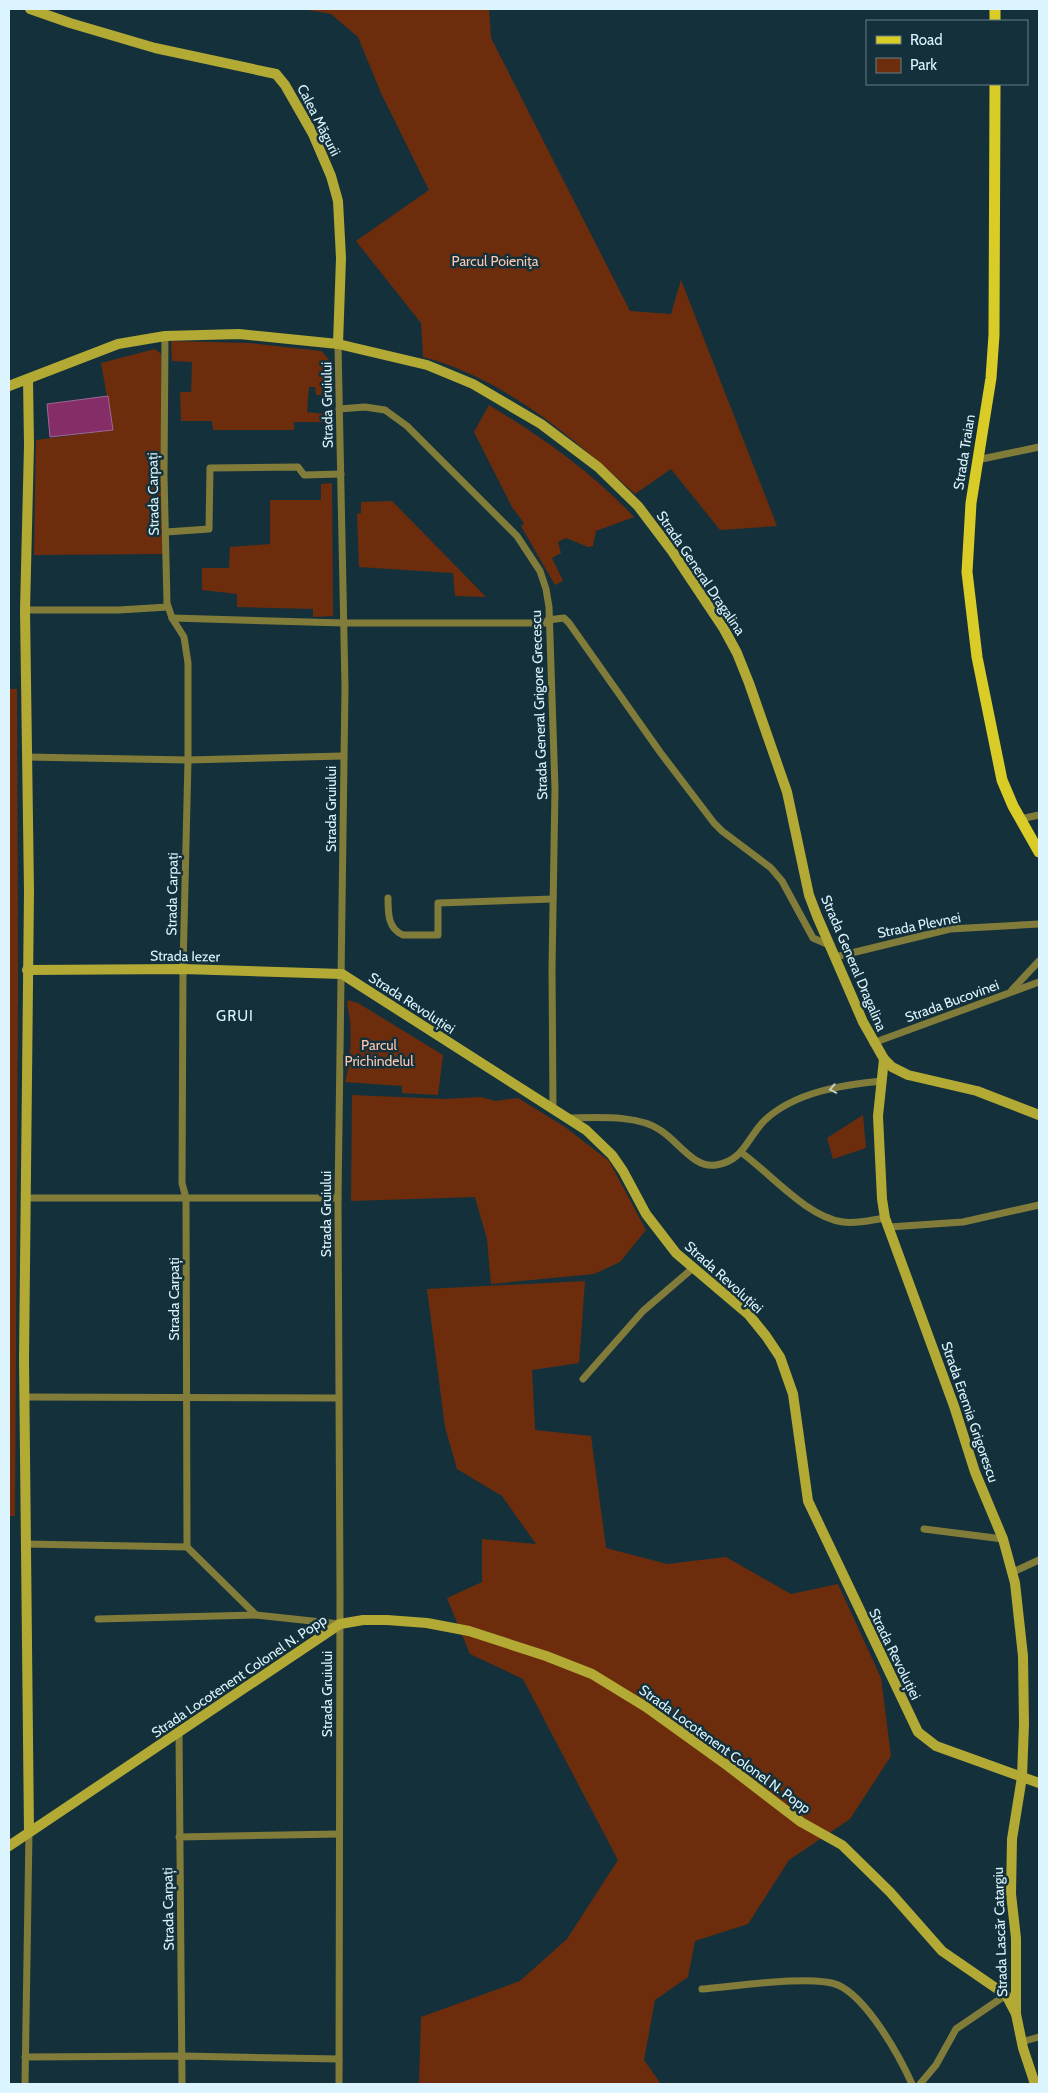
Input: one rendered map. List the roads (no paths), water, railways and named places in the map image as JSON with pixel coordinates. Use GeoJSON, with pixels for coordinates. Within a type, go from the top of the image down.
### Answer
{"type":"FeatureCollection","features":[{"type":"Feature","properties":{"kind":"main road","name":"Calea Măgurii"},"geometry":{"type":"LineString","coordinates":[[30,9],[155,48],[276,74],[285,85],[313,134],[331,176],[338,201],[341,258],[338,344]]}},
{"type":"Feature","properties":{"kind":"main road","name":"Strada Traian"},"geometry":{"type":"LineString","coordinates":[[995,85],[994,335],[991,378],[971,503],[967,559],[975,642],[1002,780],[1020,819],[1039,852]]}},
{"type":"Feature","properties":{"kind":"main road","name":"Strada General Dragalina"},"geometry":{"type":"LineString","coordinates":[[9,386],[118,344],[165,336],[239,334],[338,344],[427,365],[482,389],[541,424],[571,445],[619,486],[638,506],[672,551],[724,629],[740,660],[788,792],[809,895],[834,957],[873,1043],[884,1059],[892,1067],[908,1075],[977,1091],[1039,1115]]}},
{"type":"Feature","properties":{"kind":"main road"},"geometry":{"type":"LineString","coordinates":[[28,379],[29,445],[25,610],[28,891],[24,1397],[29,1832]]}},
{"type":"Feature","properties":{"kind":"main road","name":"Strada Iezer"},"geometry":{"type":"LineString","coordinates":[[27,970],[183,969],[342,974]]}},
{"type":"Feature","properties":{"kind":"main road","name":"Strada Revoluției"},"geometry":{"type":"LineString","coordinates":[[342,974],[586,1130],[612,1155],[657,1231],[676,1253],[749,1315],[780,1358],[793,1394],[808,1501],[918,1732],[936,1746],[1039,1783]]}},
{"type":"Feature","properties":{"kind":"main road","name":"Strada Eremia Grigorescu"},"geometry":{"type":"LineString","coordinates":[[884,1059],[878,1116],[882,1199],[887,1222],[954,1406],[975,1472],[1003,1539],[1013,1572],[1022,1656],[1024,1724],[1022,1777]]}},
{"type":"Feature","properties":{"kind":"main road","name":"Strada Locotenent Colonel N. Popp"},"geometry":{"type":"LineString","coordinates":[[9,1846],[340,1624],[363,1620],[426,1623],[469,1631],[546,1656],[592,1674],[646,1706],[801,1822],[842,1845],[890,1892],[942,1951],[1006,1995],[1016,2014]]}},
{"type":"Feature","properties":{"kind":"main road","name":"Strada Lascăr Catargiu"},"geometry":{"type":"LineString","coordinates":[[1022,1777],[1012,1839],[1011,1868],[1016,1938],[1016,2014],[1021,2042],[1035,2084]]}},
{"type":"Feature","properties":{"kind":"street","name":"Strada Carpați"},"geometry":{"type":"LineString","coordinates":[[165,336],[168,607],[172,618],[184,637],[188,663],[182,1183],[186,1198],[187,1547]]}},
{"type":"Feature","properties":{"kind":"street","name":"Strada Gruiului"},"geometry":{"type":"LineString","coordinates":[[338,344],[344,623],[342,974],[338,1198],[340,1624],[338,2084]]}},
{"type":"Feature","properties":{"kind":"street","name":"Strada General Grigore Grecescu"},"geometry":{"type":"LineString","coordinates":[[340,409],[365,407],[385,410],[407,426],[517,536],[540,571],[546,589],[549,607],[555,789],[553,1109]]}},
{"type":"Feature","properties":{"kind":"street"},"geometry":{"type":"LineString","coordinates":[[977,460],[1039,447]]}},
{"type":"Feature","properties":{"kind":"street"},"geometry":{"type":"LineString","coordinates":[[166,532],[210,529],[210,468],[298,467],[304,475],[341,474]]}},
{"type":"Feature","properties":{"kind":"street"},"geometry":{"type":"LineString","coordinates":[[25,610],[119,610],[168,607]]}},
{"type":"Feature","properties":{"kind":"street"},"geometry":{"type":"LineString","coordinates":[[172,618],[344,623],[548,622],[564,618],[660,752],[714,823],[771,868],[782,881],[814,938],[829,945]]}},
{"type":"Feature","properties":{"kind":"street"},"geometry":{"type":"LineString","coordinates":[[26,757],[188,760],[343,756]]}},
{"type":"Feature","properties":{"kind":"street"},"geometry":{"type":"LineString","coordinates":[[1020,819],[1039,815]]}},
{"type":"Feature","properties":{"kind":"street"},"geometry":{"type":"LineString","coordinates":[[388,898],[388,918],[398,933],[403,935],[438,935],[438,902],[553,899]]}},
{"type":"Feature","properties":{"kind":"street","name":"Strada Plevnei"},"geometry":{"type":"LineString","coordinates":[[834,957],[950,929],[1039,924]]}},
{"type":"Feature","properties":{"kind":"street","name":"Strada Bucovinei"},"geometry":{"type":"LineString","coordinates":[[1010,992],[1039,961]]}},
{"type":"Feature","properties":{"kind":"street","name":"Strada Bucovinei"},"geometry":{"type":"LineString","coordinates":[[873,1043],[1039,982]]}},
{"type":"Feature","properties":{"kind":"street"},"geometry":{"type":"LineString","coordinates":[[567,1118],[622,1119],[660,1129],[701,1163],[716,1166],[742,1153],[764,1121],[787,1104],[821,1091],[882,1081]]}},
{"type":"Feature","properties":{"kind":"street"},"geometry":{"type":"LineString","coordinates":[[742,1153],[812,1211],[843,1222],[963,1222],[1039,1204]]}},
{"type":"Feature","properties":{"kind":"street"},"geometry":{"type":"LineString","coordinates":[[26,1198],[338,1198]]}},
{"type":"Feature","properties":{"kind":"street"},"geometry":{"type":"LineString","coordinates":[[584,1379],[643,1311],[693,1268]]}},
{"type":"Feature","properties":{"kind":"street"},"geometry":{"type":"LineString","coordinates":[[24,1397],[338,1398]]}},
{"type":"Feature","properties":{"kind":"street"},"geometry":{"type":"LineString","coordinates":[[924,1529],[1003,1539]]}},
{"type":"Feature","properties":{"kind":"street"},"geometry":{"type":"LineString","coordinates":[[25,1544],[187,1547],[256,1615]]}},
{"type":"Feature","properties":{"kind":"street"},"geometry":{"type":"LineString","coordinates":[[1013,1572],[1039,1560]]}},
{"type":"Feature","properties":{"kind":"street"},"geometry":{"type":"LineString","coordinates":[[98,1619],[256,1615],[340,1624]]}},
{"type":"Feature","properties":{"kind":"street","name":"Strada Carpați"},"geometry":{"type":"LineString","coordinates":[[179,1733],[182,2084]]}},
{"type":"Feature","properties":{"kind":"street"},"geometry":{"type":"LineString","coordinates":[[25,2084],[29,1832]]}},
{"type":"Feature","properties":{"kind":"street"},"geometry":{"type":"LineString","coordinates":[[180,1837],[339,1834]]}},
{"type":"Feature","properties":{"kind":"street"},"geometry":{"type":"LineString","coordinates":[[702,1990],[819,1980],[836,1984],[850,1992],[866,2009],[904,2066],[912,2084]]}},
{"type":"Feature","properties":{"kind":"street"},"geometry":{"type":"LineString","coordinates":[[920,2084],[936,2065],[956,2029],[1006,1995]]}},
{"type":"Feature","properties":{"kind":"street"},"geometry":{"type":"LineString","coordinates":[[1021,2042],[1039,2038]]}},
{"type":"Feature","properties":{"kind":"street"},"geometry":{"type":"LineString","coordinates":[[25,2057],[182,2056],[339,2059]]}},
{"type":"Feature","properties":{"kind":"district","name":"GRUI"},"geometry":{"type":"Point","coordinates":[235,1016]}},
{"type":"Feature","properties":{"kind":"park label","name":"Parcul Poieniţa"},"geometry":{"type":"Point","coordinates":[495,261]}},
{"type":"Feature","properties":{"kind":"park label","name":"Parcul Prichindelul"},"geometry":{"type":"Point","coordinates":[379,1054]}}]}
